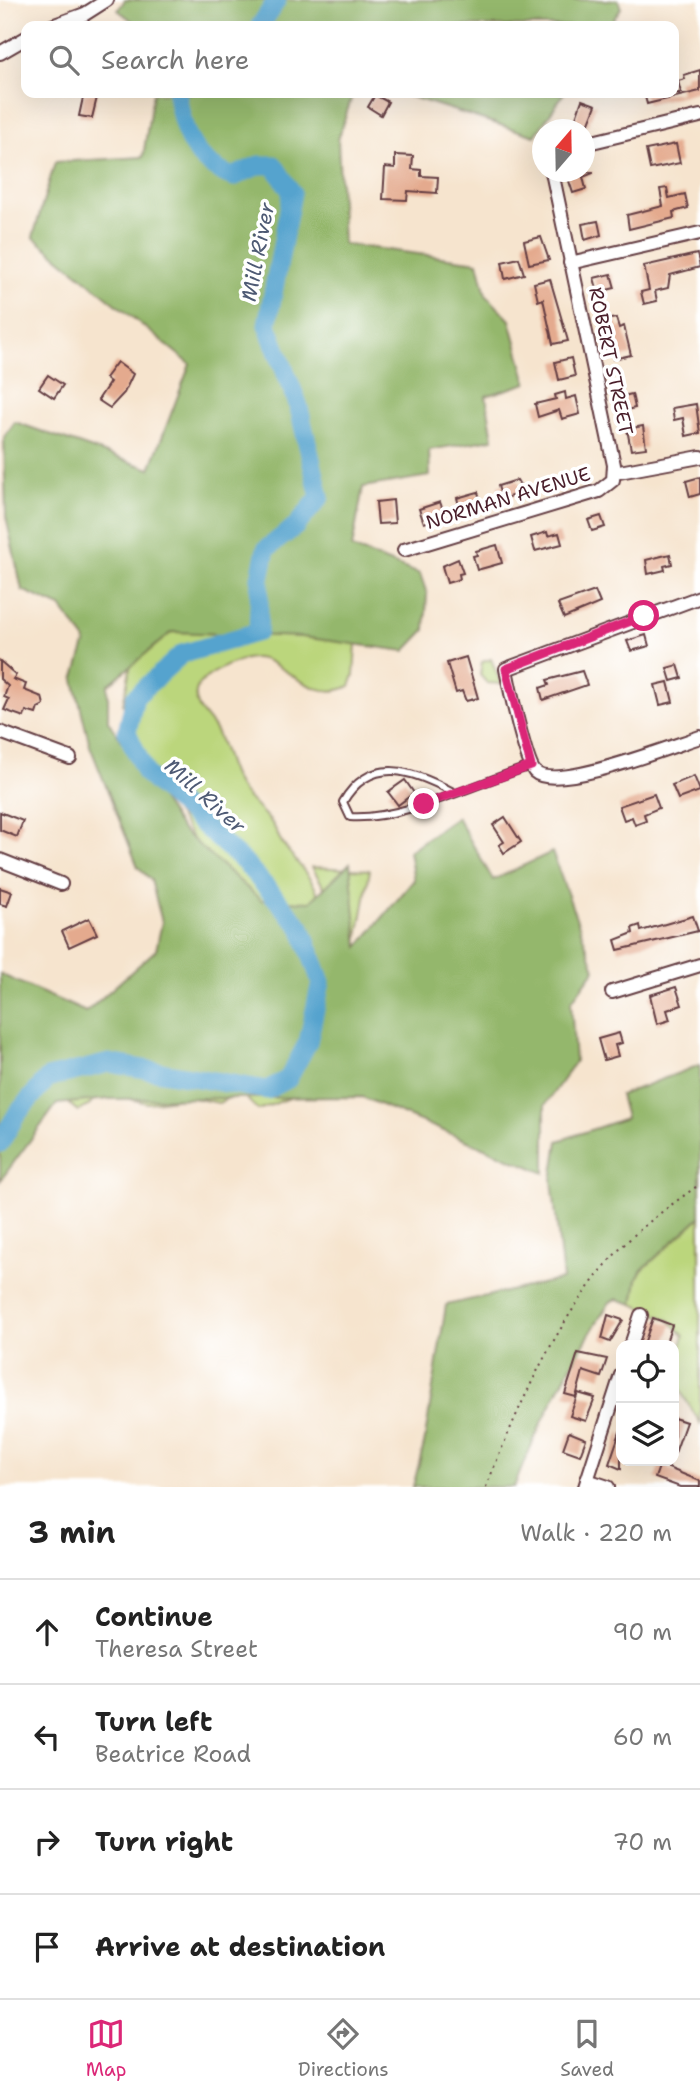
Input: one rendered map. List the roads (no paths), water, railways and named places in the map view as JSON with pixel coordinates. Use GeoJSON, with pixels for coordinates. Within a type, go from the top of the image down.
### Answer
{"type":"FeatureCollection","features":[{"type":"Feature","properties":{"kind":"street"},"geometry":{"type":"LineString","coordinates":[[67,21],[85,15],[107,0]]}},
{"type":"Feature","properties":{"kind":"street"},"geometry":{"type":"LineString","coordinates":[[0,53],[21,41]]}},
{"type":"Feature","properties":{"kind":"street"},"geometry":{"type":"LineString","coordinates":[[595,141],[700,116]]}},
{"type":"Feature","properties":{"kind":"street","name":"ROBERT STREET"},"geometry":{"type":"LineString","coordinates":[[554,182],[614,473]]}},
{"type":"Feature","properties":{"kind":"street"},"geometry":{"type":"LineString","coordinates":[[570,263],[700,233]]}},
{"type":"Feature","properties":{"kind":"street"},"geometry":{"type":"LineString","coordinates":[[614,473],[700,457]]}},
{"type":"Feature","properties":{"kind":"street","name":"NORMAN AVENUE"},"geometry":{"type":"LineString","coordinates":[[404,550],[599,491],[608,486],[614,473]]}},
{"type":"Feature","properties":{"kind":"street"},"geometry":{"type":"LineString","coordinates":[[700,597],[506,669],[531,766],[540,775],[551,778],[611,765],[700,737]]}},
{"type":"Feature","properties":{"kind":"street"},"geometry":{"type":"LineString","coordinates":[[0,732],[70,758]]}},
{"type":"Feature","properties":{"kind":"street"},"geometry":{"type":"LineString","coordinates":[[0,860],[61,884]]}},
{"type":"Feature","properties":{"kind":"street"},"geometry":{"type":"LineString","coordinates":[[612,992],[700,965]]}},
{"type":"Feature","properties":{"kind":"street"},"geometry":{"type":"LineString","coordinates":[[633,1340],[641,1315]]}},
{"type":"Feature","properties":{"kind":"street"},"geometry":{"type":"LineString","coordinates":[[608,1487],[586,1484],[616,1391]]}},
{"type":"Feature","properties":{"kind":"lane"},"geometry":{"type":"LineString","coordinates":[[453,792],[426,778],[395,769],[375,774],[352,788],[344,802],[350,817],[372,818],[453,792],[531,766]]}},
{"type":"Feature","properties":{"kind":"waterway","name":"Mill River"},"geometry":{"type":"LineString","coordinates":[[263,21],[277,0]]}},
{"type":"Feature","properties":{"kind":"waterway","name":"Mill River"},"geometry":{"type":"LineString","coordinates":[[0,1143],[17,1114],[48,1078],[109,1063],[267,1090],[288,1079],[308,1042],[321,982],[301,927],[245,863],[146,774],[127,732],[135,697],[182,654],[258,632],[260,578],[266,549],[296,526],[320,497],[298,404],[267,325],[292,193],[274,165],[259,165],[233,177],[208,163],[192,144],[178,98]]}}]}
